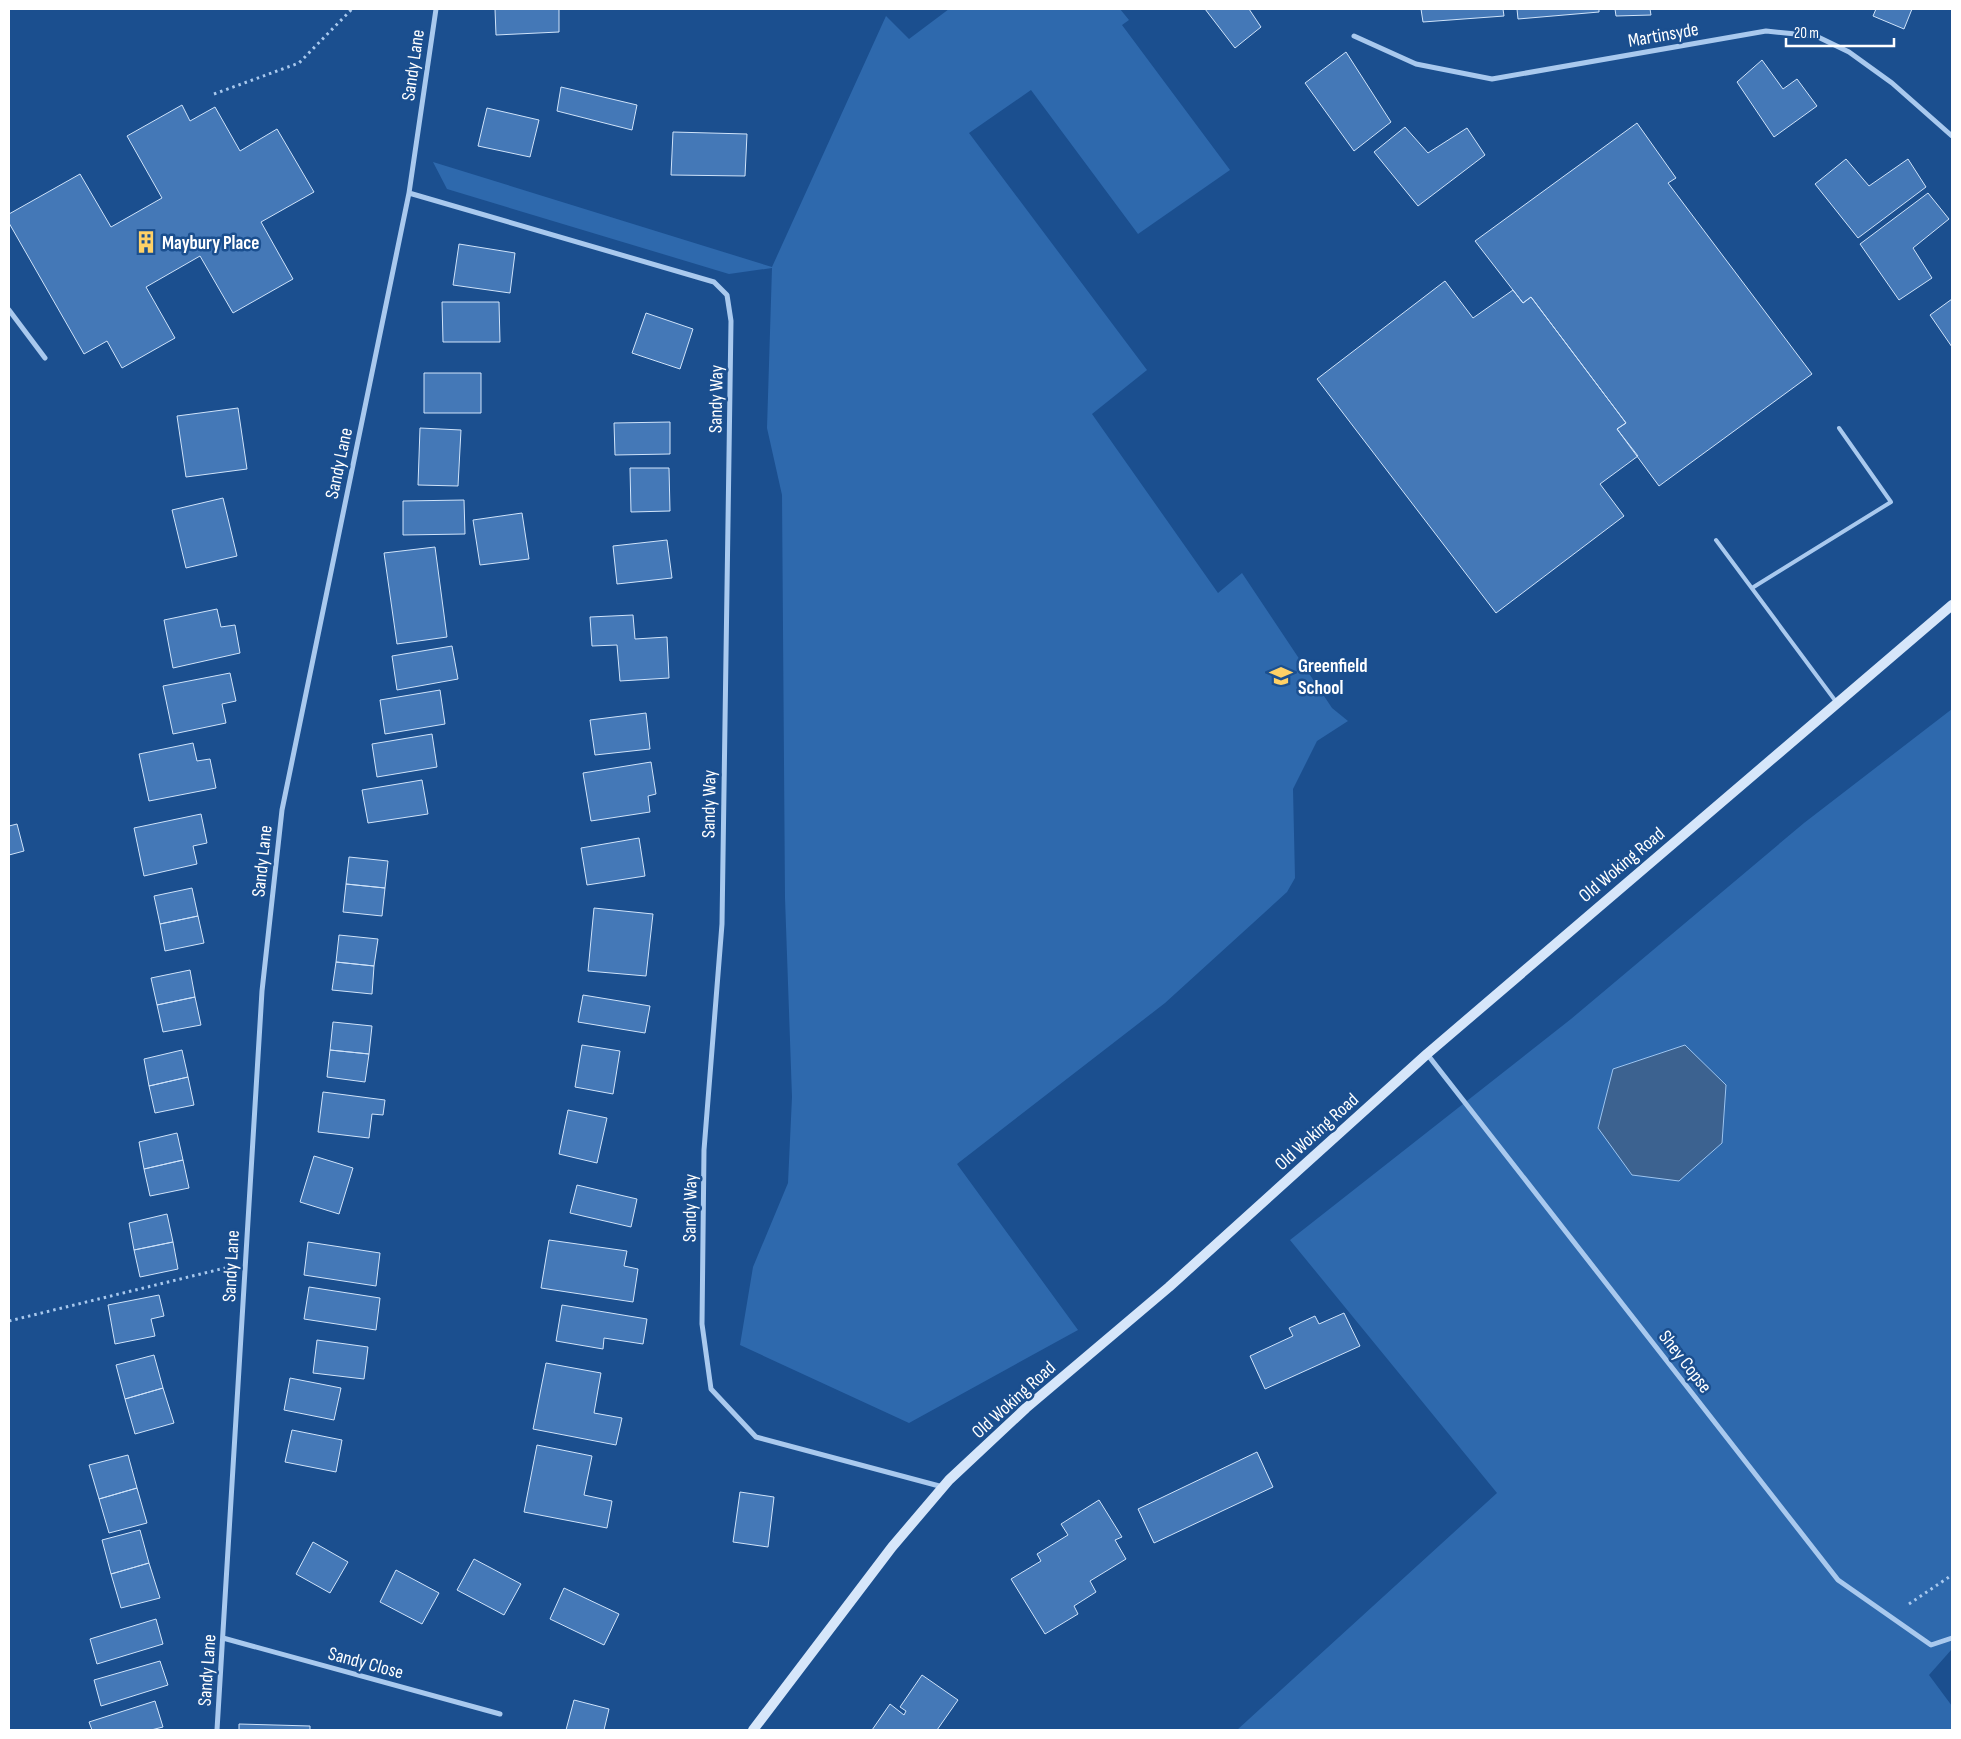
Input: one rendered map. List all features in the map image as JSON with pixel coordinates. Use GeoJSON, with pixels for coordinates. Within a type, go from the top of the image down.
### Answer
{"type":"FeatureCollection","features":[{"type":"Feature","properties":{"kind":"main road","name":"Old Woking Road"},"geometry":{"type":"LineString","coordinates":[[753,1730],[892,1547],[943,1487],[1026,1408],[1169,1287],[1427,1054],[1952,605]]}},
{"type":"Feature","properties":{"kind":"street","name":"Sandy Lane"},"geometry":{"type":"LineString","coordinates":[[217,1730],[262,992],[282,810],[409,193],[436,9]]}},
{"type":"Feature","properties":{"kind":"street","name":"Martinsyde"},"geometry":{"type":"LineString","coordinates":[[1354,36],[1416,64],[1492,79],[1766,31],[1816,36],[1849,52],[1885,78],[1952,136]]}},
{"type":"Feature","properties":{"kind":"street","name":"Sandy Way"},"geometry":{"type":"LineString","coordinates":[[409,193],[714,282],[727,295],[731,321],[722,924],[704,1150],[702,1324],[710,1389],[756,1437],[943,1487]]}},
{"type":"Feature","properties":{"kind":"street"},"geometry":{"type":"LineString","coordinates":[[9,310],[45,358]]}},
{"type":"Feature","properties":{"kind":"street","name":"Shey Copse"},"geometry":{"type":"LineString","coordinates":[[1427,1054],[1838,1580],[1931,1645],[1952,1638]]}},
{"type":"Feature","properties":{"kind":"street","name":"Sandy Close"},"geometry":{"type":"LineString","coordinates":[[223,1638],[500,1714]]}},
{"type":"Feature","properties":{"kind":"lane"},"geometry":{"type":"LineString","coordinates":[[1752,588],[1891,502],[1838,428]]}},
{"type":"Feature","properties":{"kind":"lane"},"geometry":{"type":"LineString","coordinates":[[1716,540],[1837,703]]}},
{"type":"Feature","properties":{"kind":"path"},"geometry":{"type":"LineString","coordinates":[[214,94],[299,63],[352,9]]}},
{"type":"Feature","properties":{"kind":"path"},"geometry":{"type":"LineString","coordinates":[[9,1321],[245,1264]]}},
{"type":"Feature","properties":{"kind":"path"},"geometry":{"type":"LineString","coordinates":[[1891,1617],[1952,1575]]}},
{"type":"Feature","properties":{"kind":"shaded area"},"geometry":{"type":"Polygon","coordinates":[[[949,9],[1120,9],[1129,20],[1122,25],[1230,170],[1138,234],[1031,90],[969,133],[1147,370],[1092,414],[1218,593],[1242,573],[1332,708],[1348,721],[1317,741],[1293,789],[1295,878],[1287,892],[1165,1003],[957,1164],[1078,1330],[909,1423],[740,1345],[753,1267],[788,1183],[792,1097],[785,898],[782,495],[767,428],[772,268],[729,274],[447,189],[433,162],[772,267],[886,16],[909,39],[949,9]]]}},
{"type":"Feature","properties":{"kind":"shaded area"},"geometry":{"type":"Polygon","coordinates":[[[1952,709],[1952,1649],[1929,1675],[1952,1706],[1952,1730],[1237,1730],[1497,1493],[1290,1240],[1571,1019],[1804,823],[1952,709]]]}},
{"type":"Feature","properties":{"kind":"shaded area"},"geometry":{"type":"Polygon","coordinates":[[[1685,1045],[1726,1085],[1722,1143],[1679,1181],[1632,1175],[1598,1128],[1613,1069],[1685,1045]]]}},
{"type":"Feature","properties":{"kind":"building"},"geometry":{"type":"Polygon","coordinates":[[[495,9],[559,9],[559,32],[496,35],[495,9]]]}},
{"type":"Feature","properties":{"kind":"building"},"geometry":{"type":"Polygon","coordinates":[[[1205,9],[1249,9],[1261,27],[1235,48],[1205,9]]]}},
{"type":"Feature","properties":{"kind":"building"},"geometry":{"type":"Polygon","coordinates":[[[1421,9],[1503,9],[1504,16],[1423,22],[1421,9]]]}},
{"type":"Feature","properties":{"kind":"building"},"geometry":{"type":"Polygon","coordinates":[[[1517,9],[1599,9],[1599,12],[1518,19],[1517,9]]]}},
{"type":"Feature","properties":{"kind":"building"},"geometry":{"type":"Polygon","coordinates":[[[1615,9],[1650,9],[1651,15],[1616,16],[1615,9]]]}},
{"type":"Feature","properties":{"kind":"building"},"geometry":{"type":"Polygon","coordinates":[[[1876,9],[1912,9],[1904,29],[1873,16],[1876,9]]]}},
{"type":"Feature","properties":{"kind":"building"},"geometry":{"type":"Polygon","coordinates":[[[1346,52],[1391,122],[1354,151],[1305,83],[1346,52]]]}},
{"type":"Feature","properties":{"kind":"building"},"geometry":{"type":"Polygon","coordinates":[[[1762,60],[1783,89],[1797,79],[1817,106],[1774,137],[1737,82],[1762,60]]]}},
{"type":"Feature","properties":{"kind":"building"},"geometry":{"type":"Polygon","coordinates":[[[561,87],[637,105],[632,130],[557,111],[561,87]]]}},
{"type":"Feature","properties":{"kind":"building","name":"Maybury Place"},"geometry":{"type":"Polygon","coordinates":[[[182,105],[190,121],[215,107],[240,151],[277,129],[314,192],[261,222],[293,279],[233,313],[200,256],[146,287],[175,338],[122,368],[107,341],[84,354],[9,223],[9,214],[80,174],[111,227],[162,198],[127,136],[182,105]]]}},
{"type":"Feature","properties":{"kind":"building"},"geometry":{"type":"Polygon","coordinates":[[[487,108],[539,120],[530,157],[478,146],[487,108]]]}},
{"type":"Feature","properties":{"kind":"building"},"geometry":{"type":"Polygon","coordinates":[[[1637,123],[1676,178],[1668,183],[1812,374],[1659,486],[1617,429],[1626,423],[1531,297],[1523,303],[1475,241],[1637,123]]]}},
{"type":"Feature","properties":{"kind":"building"},"geometry":{"type":"Polygon","coordinates":[[[1405,127],[1428,153],[1467,128],[1485,155],[1418,206],[1374,152],[1405,127]]]}},
{"type":"Feature","properties":{"kind":"building"},"geometry":{"type":"Polygon","coordinates":[[[673,132],[747,134],[745,176],[671,175],[673,132]]]}},
{"type":"Feature","properties":{"kind":"building"},"geometry":{"type":"Polygon","coordinates":[[[1846,159],[1869,186],[1908,159],[1926,187],[1858,238],[1815,184],[1846,159]]]}},
{"type":"Feature","properties":{"kind":"building"},"geometry":{"type":"Polygon","coordinates":[[[1928,193],[1949,219],[1913,248],[1932,278],[1899,300],[1860,244],[1928,193]]]}},
{"type":"Feature","properties":{"kind":"building"},"geometry":{"type":"Polygon","coordinates":[[[459,244],[515,253],[510,293],[453,285],[459,244]]]}},
{"type":"Feature","properties":{"kind":"building"},"geometry":{"type":"Polygon","coordinates":[[[1445,281],[1473,318],[1513,290],[1523,303],[1531,297],[1626,423],[1617,429],[1638,456],[1600,484],[1624,516],[1496,613],[1317,379],[1445,281]]]}},
{"type":"Feature","properties":{"kind":"building"},"geometry":{"type":"Polygon","coordinates":[[[1952,299],[1952,347],[1930,315],[1952,299]]]}},
{"type":"Feature","properties":{"kind":"building"},"geometry":{"type":"Polygon","coordinates":[[[442,302],[499,302],[500,342],[443,342],[442,302]]]}},
{"type":"Feature","properties":{"kind":"building"},"geometry":{"type":"Polygon","coordinates":[[[646,313],[693,329],[680,369],[632,353],[646,313]]]}},
{"type":"Feature","properties":{"kind":"building"},"geometry":{"type":"Polygon","coordinates":[[[424,373],[481,373],[481,413],[424,413],[424,373]]]}},
{"type":"Feature","properties":{"kind":"building"},"geometry":{"type":"Polygon","coordinates":[[[238,408],[247,469],[186,477],[177,416],[238,408]]]}},
{"type":"Feature","properties":{"kind":"building"},"geometry":{"type":"Polygon","coordinates":[[[670,422],[670,454],[615,455],[614,423],[670,422]]]}},
{"type":"Feature","properties":{"kind":"building"},"geometry":{"type":"Polygon","coordinates":[[[420,428],[461,430],[458,486],[418,485],[420,428]]]}},
{"type":"Feature","properties":{"kind":"building"},"geometry":{"type":"Polygon","coordinates":[[[630,468],[669,468],[670,511],[631,512],[630,468]]]}},
{"type":"Feature","properties":{"kind":"building"},"geometry":{"type":"Polygon","coordinates":[[[223,498],[237,556],[186,568],[172,510],[223,498]]]}},
{"type":"Feature","properties":{"kind":"building"},"geometry":{"type":"Polygon","coordinates":[[[464,500],[465,534],[403,535],[403,501],[464,500]]]}},
{"type":"Feature","properties":{"kind":"building"},"geometry":{"type":"Polygon","coordinates":[[[522,513],[529,559],[480,565],[473,520],[522,513]]]}},
{"type":"Feature","properties":{"kind":"building"},"geometry":{"type":"Polygon","coordinates":[[[667,540],[672,578],[617,584],[613,546],[667,540]]]}},
{"type":"Feature","properties":{"kind":"building"},"geometry":{"type":"Polygon","coordinates":[[[435,547],[447,637],[397,644],[384,553],[435,547]]]}},
{"type":"Feature","properties":{"kind":"building"},"geometry":{"type":"Polygon","coordinates":[[[217,609],[221,627],[235,625],[240,653],[173,668],[164,620],[217,609]]]}},
{"type":"Feature","properties":{"kind":"building"},"geometry":{"type":"Polygon","coordinates":[[[633,615],[635,639],[667,637],[669,678],[620,681],[617,645],[592,646],[590,617],[633,615]]]}},
{"type":"Feature","properties":{"kind":"building"},"geometry":{"type":"Polygon","coordinates":[[[452,646],[458,679],[397,690],[392,656],[452,646]]]}},
{"type":"Feature","properties":{"kind":"building"},"geometry":{"type":"Polygon","coordinates":[[[230,673],[236,701],[222,704],[226,723],[173,734],[163,686],[230,673]]]}},
{"type":"Feature","properties":{"kind":"building"},"geometry":{"type":"Polygon","coordinates":[[[440,690],[445,724],[385,734],[380,700],[440,690]]]}},
{"type":"Feature","properties":{"kind":"building"},"geometry":{"type":"Polygon","coordinates":[[[646,713],[650,749],[595,755],[590,720],[646,713]]]}},
{"type":"Feature","properties":{"kind":"building"},"geometry":{"type":"Polygon","coordinates":[[[432,734],[437,767],[377,777],[372,744],[432,734]]]}},
{"type":"Feature","properties":{"kind":"building"},"geometry":{"type":"Polygon","coordinates":[[[193,743],[197,761],[210,759],[216,788],[149,801],[139,754],[193,743]]]}},
{"type":"Feature","properties":{"kind":"building"},"geometry":{"type":"Polygon","coordinates":[[[651,762],[656,794],[648,796],[650,812],[591,821],[583,773],[651,762]]]}},
{"type":"Feature","properties":{"kind":"building"},"geometry":{"type":"Polygon","coordinates":[[[422,780],[428,814],[368,823],[362,790],[422,780]]]}},
{"type":"Feature","properties":{"kind":"building"},"geometry":{"type":"Polygon","coordinates":[[[201,814],[207,843],[193,846],[197,864],[144,876],[134,828],[201,814]]]}},
{"type":"Feature","properties":{"kind":"building"},"geometry":{"type":"Polygon","coordinates":[[[17,824],[24,851],[9,855],[9,826],[17,824]]]}},
{"type":"Feature","properties":{"kind":"building"},"geometry":{"type":"Polygon","coordinates":[[[639,838],[645,876],[587,885],[581,848],[639,838]]]}},
{"type":"Feature","properties":{"kind":"building"},"geometry":{"type":"Polygon","coordinates":[[[349,857],[388,861],[385,888],[346,884],[349,857]]]}},
{"type":"Feature","properties":{"kind":"building"},"geometry":{"type":"Polygon","coordinates":[[[346,884],[385,888],[382,916],[343,912],[346,884]]]}},
{"type":"Feature","properties":{"kind":"building"},"geometry":{"type":"Polygon","coordinates":[[[192,888],[198,916],[160,924],[154,896],[192,888]]]}},
{"type":"Feature","properties":{"kind":"building"},"geometry":{"type":"Polygon","coordinates":[[[594,908],[653,914],[646,976],[588,971],[594,908]]]}},
{"type":"Feature","properties":{"kind":"building"},"geometry":{"type":"Polygon","coordinates":[[[198,916],[204,943],[165,951],[160,924],[198,916]]]}},
{"type":"Feature","properties":{"kind":"building"},"geometry":{"type":"Polygon","coordinates":[[[339,935],[378,939],[374,966],[336,962],[339,935]]]}},
{"type":"Feature","properties":{"kind":"building"},"geometry":{"type":"Polygon","coordinates":[[[336,962],[374,966],[372,994],[332,990],[336,962]]]}},
{"type":"Feature","properties":{"kind":"building"},"geometry":{"type":"Polygon","coordinates":[[[190,970],[195,997],[157,1005],[151,978],[190,970]]]}},
{"type":"Feature","properties":{"kind":"building"},"geometry":{"type":"Polygon","coordinates":[[[583,995],[650,1006],[645,1033],[578,1022],[583,995]]]}},
{"type":"Feature","properties":{"kind":"building"},"geometry":{"type":"Polygon","coordinates":[[[195,997],[201,1025],[163,1032],[157,1005],[195,997]]]}},
{"type":"Feature","properties":{"kind":"building"},"geometry":{"type":"Polygon","coordinates":[[[333,1022],[372,1026],[369,1054],[330,1050],[333,1022]]]}},
{"type":"Feature","properties":{"kind":"building"},"geometry":{"type":"Polygon","coordinates":[[[582,1045],[620,1051],[613,1094],[575,1087],[582,1045]]]}},
{"type":"Feature","properties":{"kind":"building"},"geometry":{"type":"Polygon","coordinates":[[[182,1050],[188,1077],[149,1086],[144,1059],[182,1050]]]}},
{"type":"Feature","properties":{"kind":"building"},"geometry":{"type":"Polygon","coordinates":[[[330,1050],[369,1054],[365,1082],[327,1077],[330,1050]]]}},
{"type":"Feature","properties":{"kind":"building"},"geometry":{"type":"Polygon","coordinates":[[[188,1077],[194,1105],[155,1113],[149,1086],[188,1077]]]}},
{"type":"Feature","properties":{"kind":"building"},"geometry":{"type":"Polygon","coordinates":[[[323,1092],[385,1100],[383,1115],[372,1114],[369,1138],[318,1132],[323,1092]]]}},
{"type":"Feature","properties":{"kind":"building"},"geometry":{"type":"Polygon","coordinates":[[[568,1110],[607,1118],[597,1163],[559,1154],[568,1110]]]}},
{"type":"Feature","properties":{"kind":"building"},"geometry":{"type":"Polygon","coordinates":[[[177,1133],[183,1160],[144,1169],[139,1142],[177,1133]]]}},
{"type":"Feature","properties":{"kind":"building"},"geometry":{"type":"Polygon","coordinates":[[[314,1156],[353,1168],[339,1214],[300,1202],[314,1156]]]}},
{"type":"Feature","properties":{"kind":"building"},"geometry":{"type":"Polygon","coordinates":[[[183,1160],[189,1188],[150,1196],[144,1169],[183,1160]]]}},
{"type":"Feature","properties":{"kind":"building"},"geometry":{"type":"Polygon","coordinates":[[[577,1185],[637,1199],[631,1227],[570,1213],[577,1185]]]}},
{"type":"Feature","properties":{"kind":"building"},"geometry":{"type":"Polygon","coordinates":[[[167,1214],[173,1242],[134,1250],[129,1223],[167,1214]]]}},
{"type":"Feature","properties":{"kind":"building"},"geometry":{"type":"Polygon","coordinates":[[[549,1240],[627,1251],[624,1266],[638,1269],[633,1302],[541,1288],[549,1240]]]}},
{"type":"Feature","properties":{"kind":"building"},"geometry":{"type":"Polygon","coordinates":[[[173,1242],[178,1269],[140,1277],[134,1250],[173,1242]]]}},
{"type":"Feature","properties":{"kind":"building"},"geometry":{"type":"Polygon","coordinates":[[[308,1242],[380,1253],[376,1286],[304,1275],[308,1242]]]}},
{"type":"Feature","properties":{"kind":"building"},"geometry":{"type":"Polygon","coordinates":[[[309,1287],[380,1298],[376,1330],[304,1319],[309,1287]]]}},
{"type":"Feature","properties":{"kind":"building"},"geometry":{"type":"Polygon","coordinates":[[[159,1295],[164,1316],[151,1319],[155,1336],[115,1344],[108,1305],[159,1295]]]}},
{"type":"Feature","properties":{"kind":"building"},"geometry":{"type":"Polygon","coordinates":[[[562,1305],[647,1319],[643,1344],[604,1338],[603,1349],[556,1341],[562,1305]]]}},
{"type":"Feature","properties":{"kind":"building"},"geometry":{"type":"Polygon","coordinates":[[[1344,1313],[1360,1346],[1265,1389],[1250,1356],[1293,1336],[1289,1328],[1315,1316],[1319,1324],[1344,1313]]]}},
{"type":"Feature","properties":{"kind":"building"},"geometry":{"type":"Polygon","coordinates":[[[317,1340],[368,1347],[364,1379],[313,1373],[317,1340]]]}},
{"type":"Feature","properties":{"kind":"building"},"geometry":{"type":"Polygon","coordinates":[[[154,1355],[163,1388],[125,1399],[116,1365],[154,1355]]]}},
{"type":"Feature","properties":{"kind":"building"},"geometry":{"type":"Polygon","coordinates":[[[546,1363],[601,1373],[594,1413],[622,1418],[616,1445],[533,1429],[546,1363]]]}},
{"type":"Feature","properties":{"kind":"building"},"geometry":{"type":"Polygon","coordinates":[[[290,1378],[341,1388],[334,1420],[284,1410],[290,1378]]]}},
{"type":"Feature","properties":{"kind":"building"},"geometry":{"type":"Polygon","coordinates":[[[163,1388],[174,1423],[135,1434],[125,1399],[163,1388]]]}},
{"type":"Feature","properties":{"kind":"building"},"geometry":{"type":"Polygon","coordinates":[[[292,1430],[342,1440],[336,1472],[285,1462],[292,1430]]]}},
{"type":"Feature","properties":{"kind":"building"},"geometry":{"type":"Polygon","coordinates":[[[537,1445],[592,1456],[584,1495],[612,1501],[607,1528],[524,1512],[537,1445]]]}},
{"type":"Feature","properties":{"kind":"building"},"geometry":{"type":"Polygon","coordinates":[[[1257,1452],[1273,1487],[1154,1543],[1138,1509],[1257,1452]]]}},
{"type":"Feature","properties":{"kind":"building"},"geometry":{"type":"Polygon","coordinates":[[[128,1455],[137,1488],[99,1499],[89,1465],[128,1455]]]}},
{"type":"Feature","properties":{"kind":"building"},"geometry":{"type":"Polygon","coordinates":[[[137,1488],[147,1523],[109,1533],[99,1499],[137,1488]]]}},
{"type":"Feature","properties":{"kind":"building"},"geometry":{"type":"Polygon","coordinates":[[[740,1492],[774,1497],[768,1547],[733,1542],[740,1492]]]}},
{"type":"Feature","properties":{"kind":"building"},"geometry":{"type":"Polygon","coordinates":[[[1099,1500],[1122,1537],[1115,1540],[1126,1559],[1090,1581],[1096,1592],[1074,1606],[1078,1614],[1045,1634],[1011,1579],[1041,1561],[1037,1554],[1068,1535],[1061,1524],[1099,1500]]]}},
{"type":"Feature","properties":{"kind":"building"},"geometry":{"type":"Polygon","coordinates":[[[140,1530],[149,1563],[111,1574],[102,1540],[140,1530]]]}},
{"type":"Feature","properties":{"kind":"building"},"geometry":{"type":"Polygon","coordinates":[[[313,1542],[348,1562],[330,1593],[296,1574],[313,1542]]]}},
{"type":"Feature","properties":{"kind":"building"},"geometry":{"type":"Polygon","coordinates":[[[474,1559],[521,1584],[504,1615],[457,1590],[474,1559]]]}},
{"type":"Feature","properties":{"kind":"building"},"geometry":{"type":"Polygon","coordinates":[[[149,1563],[160,1598],[121,1608],[111,1574],[149,1563]]]}},
{"type":"Feature","properties":{"kind":"building"},"geometry":{"type":"Polygon","coordinates":[[[396,1570],[439,1593],[422,1624],[380,1602],[396,1570]]]}},
{"type":"Feature","properties":{"kind":"building"},"geometry":{"type":"Polygon","coordinates":[[[564,1588],[619,1614],[604,1645],[550,1619],[564,1588]]]}},
{"type":"Feature","properties":{"kind":"building"},"geometry":{"type":"Polygon","coordinates":[[[156,1619],[163,1644],[97,1664],[90,1639],[156,1619]]]}},
{"type":"Feature","properties":{"kind":"building"},"geometry":{"type":"Polygon","coordinates":[[[160,1661],[168,1685],[101,1706],[94,1680],[160,1661]]]}},
{"type":"Feature","properties":{"kind":"building"},"geometry":{"type":"Polygon","coordinates":[[[922,1675],[958,1700],[937,1730],[872,1730],[890,1704],[904,1715],[906,1711],[900,1707],[922,1675]]]}},
{"type":"Feature","properties":{"kind":"building"},"geometry":{"type":"Polygon","coordinates":[[[574,1700],[609,1709],[604,1730],[566,1730],[574,1700]]]}},
{"type":"Feature","properties":{"kind":"building"},"geometry":{"type":"Polygon","coordinates":[[[155,1701],[163,1727],[151,1730],[92,1730],[89,1722],[155,1701]]]}},
{"type":"Feature","properties":{"kind":"building"},"geometry":{"type":"Polygon","coordinates":[[[239,1724],[310,1726],[310,1730],[239,1730],[239,1724]]]}},
{"type":"Feature","properties":{"kind":"place","name":"Maybury Place"},"geometry":{"type":"Point","coordinates":[146,242]}},
{"type":"Feature","properties":{"kind":"place","name":"Greenfield School"},"geometry":{"type":"Point","coordinates":[1281,676]}}]}
